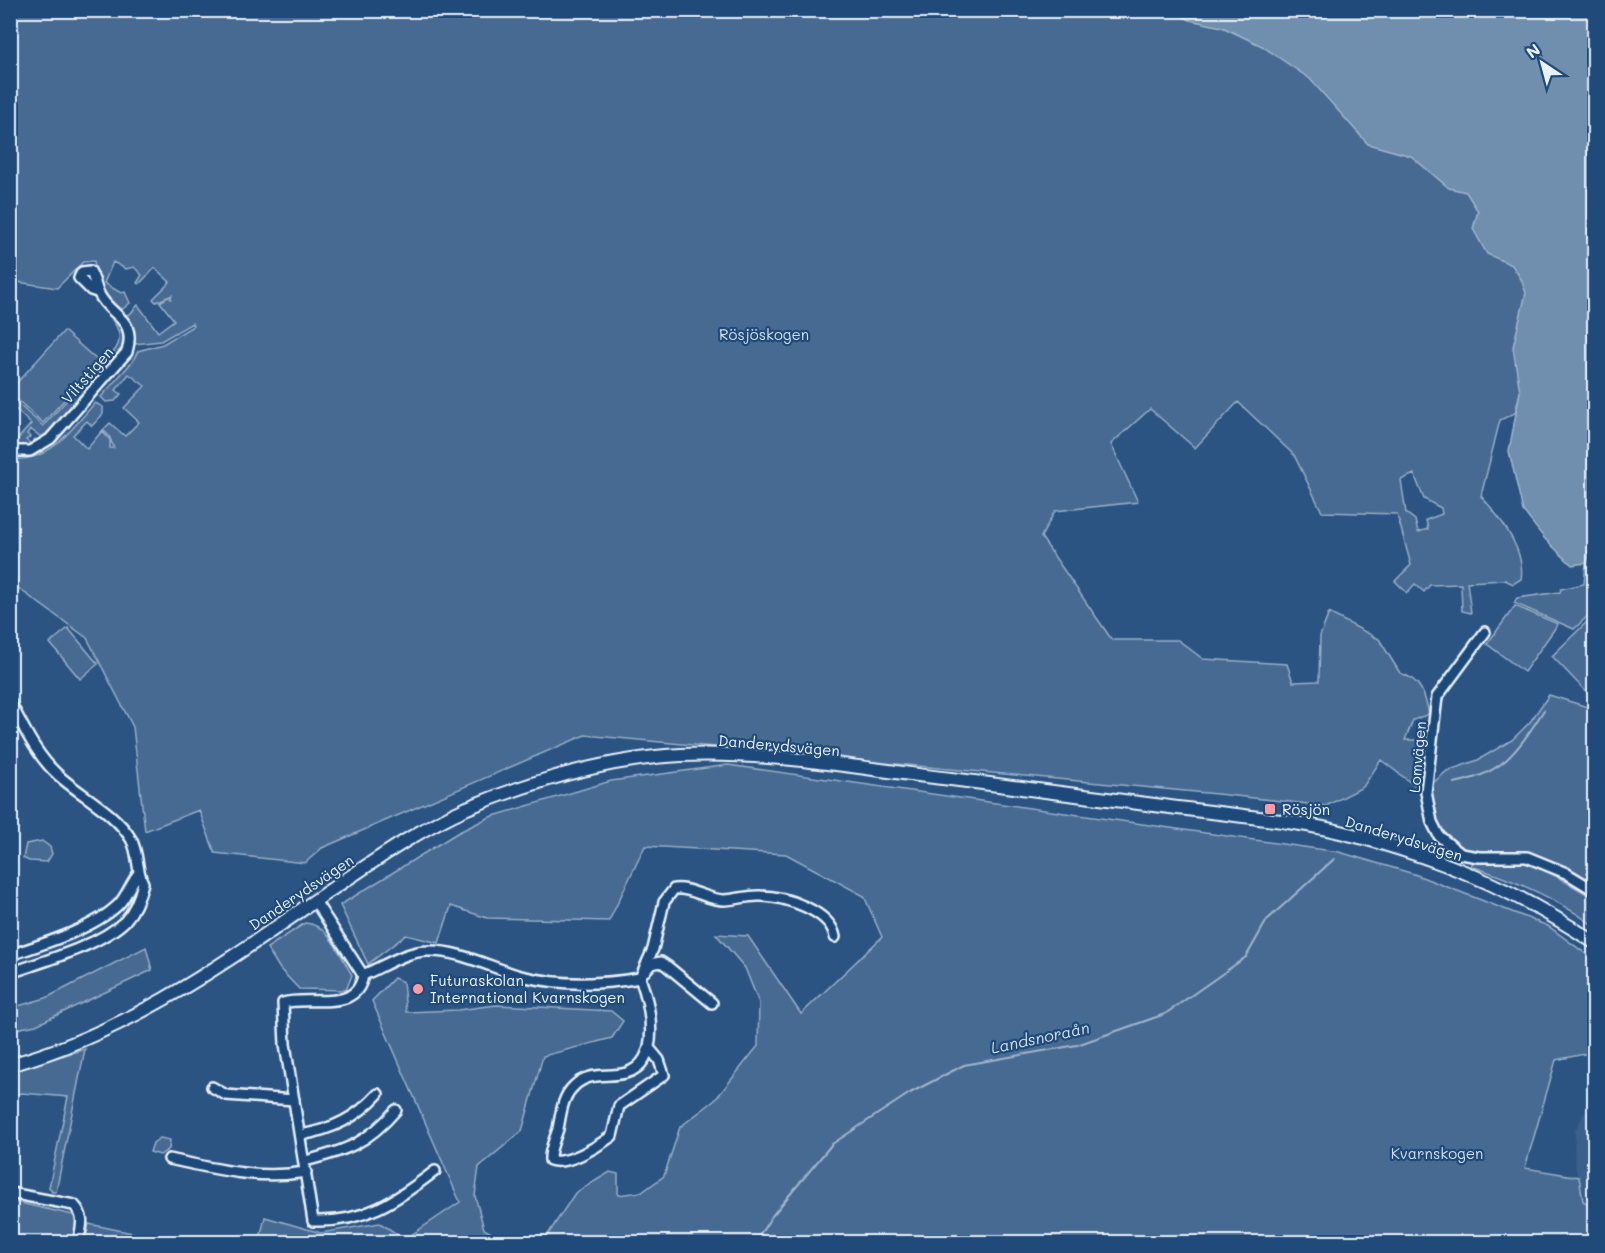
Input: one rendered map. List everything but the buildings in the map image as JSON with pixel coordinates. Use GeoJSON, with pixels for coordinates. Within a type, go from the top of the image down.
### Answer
{"type":"FeatureCollection","features":[{"type":"Feature","properties":{"kind":"main road","name":"Danderydsvägen"},"geometry":{"type":"LineString","coordinates":[[10,1065],[58,1050],[136,1016],[169,998],[423,828],[507,792],[549,778],[641,759],[680,755],[736,755],[831,764],[1292,822],[1382,844],[1446,865],[1486,881],[1555,917],[1594,942]]}},
{"type":"Feature","properties":{"kind":"street","name":"Viltstigen"},"geometry":{"type":"LineString","coordinates":[[10,451],[30,452],[50,439],[127,352],[130,341],[125,323],[97,291]]}},
{"type":"Feature","properties":{"kind":"street","name":"Lomvägen"},"geometry":{"type":"LineString","coordinates":[[1485,632],[1437,697],[1426,792],[1432,822],[1439,836],[1461,854],[1479,857],[1527,856],[1566,873],[1594,890]]}},
{"type":"Feature","properties":{"kind":"street"},"geometry":{"type":"LineString","coordinates":[[10,702],[31,742],[57,774],[124,829],[132,841],[138,874],[143,883],[125,921],[84,945],[10,973]]}},
{"type":"Feature","properties":{"kind":"street"},"geometry":{"type":"LineString","coordinates":[[10,955],[67,934],[102,916],[117,906],[138,874]]}},
{"type":"Feature","properties":{"kind":"street"},"geometry":{"type":"LineString","coordinates":[[649,1048],[659,1060],[664,1075],[619,1106],[612,1136],[574,1158],[565,1161],[550,1160],[561,1111],[572,1087],[591,1075],[616,1074],[634,1069],[644,1062],[649,1048],[648,999],[640,978],[653,949],[664,902],[674,889],[686,887],[722,900],[751,896],[780,899],[822,917],[834,930],[835,937]]}},
{"type":"Feature","properties":{"kind":"street"},"geometry":{"type":"LineString","coordinates":[[315,901],[363,975],[361,985],[355,995],[338,1000],[293,1000],[283,1003],[285,1044],[313,1221],[336,1222],[380,1208],[403,1196],[435,1171]]}},
{"type":"Feature","properties":{"kind":"street"},"geometry":{"type":"LineString","coordinates":[[363,975],[412,953],[426,951],[446,952],[522,976],[563,984],[640,978],[651,964],[661,962],[677,971],[684,981],[712,1003]]}},
{"type":"Feature","properties":{"kind":"street"},"geometry":{"type":"LineString","coordinates":[[212,1087],[226,1095],[294,1100]]}},
{"type":"Feature","properties":{"kind":"street"},"geometry":{"type":"LineString","coordinates":[[301,1135],[331,1128],[344,1122],[365,1108],[378,1094]]}},
{"type":"Feature","properties":{"kind":"street"},"geometry":{"type":"LineString","coordinates":[[305,1161],[346,1151],[377,1130],[396,1110]]}},
{"type":"Feature","properties":{"kind":"street"},"geometry":{"type":"LineString","coordinates":[[169,1158],[247,1175],[278,1177],[306,1172]]}},
{"type":"Feature","properties":{"kind":"street"},"geometry":{"type":"LineString","coordinates":[[10,1193],[74,1206],[80,1211],[83,1220],[78,1242]]}},
{"type":"Feature","properties":{"kind":"shaded area"},"geometry":{"type":"Polygon","coordinates":[[[1172,11],[1594,11],[1594,539],[1590,545],[1586,563],[1572,565],[1545,539],[1523,511],[1509,451],[1520,392],[1513,347],[1526,293],[1512,265],[1487,254],[1473,229],[1478,211],[1466,192],[1449,188],[1411,156],[1368,144],[1310,79],[1262,46],[1222,27],[1190,20],[1172,11]]]}},
{"type":"Feature","properties":{"kind":"shaded area"},"geometry":{"type":"Polygon","coordinates":[[[1594,1109],[1594,1208],[1583,1201],[1574,1160],[1575,1130],[1585,1112],[1594,1109]]]}},
{"type":"Feature","properties":{"kind":"green space","name":"Rösjöskogen"},"geometry":{"type":"Polygon","coordinates":[[[11,11],[1431,11],[1594,104],[1515,413],[1500,420],[1481,496],[1510,534],[1516,546],[1520,557],[1521,579],[1513,584],[1505,580],[1467,582],[1471,613],[1462,611],[1461,584],[1430,585],[1424,592],[1415,584],[1407,593],[1395,581],[1411,565],[1397,514],[1322,512],[1294,455],[1238,402],[1195,448],[1150,409],[1111,444],[1138,502],[1055,511],[1041,537],[1112,640],[1178,640],[1203,659],[1287,664],[1293,682],[1319,681],[1320,636],[1329,613],[1379,639],[1400,673],[1417,683],[1426,700],[1429,714],[1413,720],[1405,740],[1421,740],[1426,749],[1423,779],[1414,785],[1381,760],[1363,787],[1326,806],[585,735],[322,848],[305,863],[215,853],[199,810],[145,831],[133,727],[87,638],[18,588],[11,542],[10,459],[37,456],[48,450],[68,433],[95,403],[103,407],[103,414],[92,426],[87,421],[73,435],[87,449],[102,431],[110,440],[110,448],[114,448],[109,436],[103,430],[110,423],[125,436],[139,422],[124,408],[145,386],[129,374],[116,390],[121,394],[115,401],[106,402],[101,397],[132,362],[138,351],[163,344],[193,326],[192,323],[161,341],[135,344],[132,327],[125,315],[130,314],[138,305],[158,332],[174,320],[160,302],[168,297],[171,299],[172,295],[156,302],[153,299],[170,282],[155,268],[139,284],[137,283],[142,275],[134,267],[126,269],[113,262],[104,283],[121,293],[125,292],[130,303],[119,312],[99,290],[94,261],[83,262],[57,288],[11,281],[11,11]],[[1414,474],[1401,480],[1406,513],[1415,520],[1418,532],[1428,529],[1426,520],[1442,514],[1441,508],[1424,499],[1414,474]]]}},
{"type":"Feature","properties":{"kind":"green space"},"geometry":{"type":"Polygon","coordinates":[[[115,317],[125,334],[124,350],[44,439],[30,429],[27,434],[30,437],[26,440],[31,444],[35,439],[38,442],[27,449],[12,448],[11,439],[15,442],[31,424],[11,405],[10,397],[43,426],[116,349],[119,333],[112,320],[115,317]]]}},
{"type":"Feature","properties":{"kind":"green space"},"geometry":{"type":"Polygon","coordinates":[[[64,331],[99,362],[43,423],[11,394],[11,389],[64,331]]]}},
{"type":"Feature","properties":{"kind":"green space"},"geometry":{"type":"Polygon","coordinates":[[[1594,546],[1594,610],[1574,629],[1514,603],[1517,598],[1560,592],[1561,589],[1584,584],[1586,563],[1594,546]]]}},
{"type":"Feature","properties":{"kind":"green space"},"geometry":{"type":"Polygon","coordinates":[[[1515,606],[1558,624],[1524,672],[1487,644],[1515,606]]]}},
{"type":"Feature","properties":{"kind":"green space"},"geometry":{"type":"Polygon","coordinates":[[[1594,615],[1594,700],[1552,656],[1594,615]]]}},
{"type":"Feature","properties":{"kind":"green space"},"geometry":{"type":"Polygon","coordinates":[[[68,628],[98,664],[80,679],[50,643],[68,628]]]}},
{"type":"Feature","properties":{"kind":"green space"},"geometry":{"type":"Polygon","coordinates":[[[1549,695],[1594,709],[1594,888],[1527,853],[1481,855],[1469,851],[1452,843],[1437,828],[1431,790],[1434,782],[1447,771],[1478,760],[1512,740],[1530,722],[1549,695]]]}},
{"type":"Feature","properties":{"kind":"green space","name":"Kvarnskogen"},"geometry":{"type":"Polygon","coordinates":[[[728,765],[1339,852],[1414,874],[1548,926],[1594,960],[1594,1052],[1556,1060],[1525,1168],[1579,1177],[1583,1201],[1594,1208],[1594,1242],[513,1242],[547,1236],[575,1193],[610,1172],[618,1174],[618,1195],[642,1192],[664,1176],[680,1127],[715,1100],[758,1046],[759,1003],[745,968],[716,934],[748,936],[801,1014],[882,937],[864,896],[786,854],[645,846],[609,921],[487,918],[451,906],[439,943],[406,935],[368,964],[340,905],[457,833],[490,817],[611,781],[728,765]]]}},
{"type":"Feature","properties":{"kind":"green space"},"geometry":{"type":"Polygon","coordinates":[[[42,841],[50,847],[52,854],[47,862],[29,861],[23,858],[26,844],[42,841]]]}},
{"type":"Feature","properties":{"kind":"green space"},"geometry":{"type":"Polygon","coordinates":[[[1517,858],[1533,863],[1594,898],[1594,926],[1566,907],[1535,891],[1471,866],[1474,860],[1517,858]]]}},
{"type":"Feature","properties":{"kind":"green space"},"geometry":{"type":"Polygon","coordinates":[[[305,923],[321,929],[339,951],[352,975],[346,990],[299,989],[280,969],[267,948],[305,923]]]}},
{"type":"Feature","properties":{"kind":"green space"},"geometry":{"type":"Polygon","coordinates":[[[146,947],[152,970],[36,1025],[11,1030],[11,1008],[46,998],[146,947]]]}},
{"type":"Feature","properties":{"kind":"green space"},"geometry":{"type":"Polygon","coordinates":[[[394,978],[403,982],[406,1012],[458,1010],[496,1005],[611,1011],[623,1021],[612,1038],[543,1056],[522,1131],[479,1167],[475,1196],[484,1229],[507,1242],[201,1242],[260,1239],[265,1217],[321,1233],[380,1223],[405,1239],[460,1202],[372,1001],[394,978]]]}},
{"type":"Feature","properties":{"kind":"green space"},"geometry":{"type":"Polygon","coordinates":[[[85,1049],[56,1192],[52,1192],[49,1187],[68,1097],[22,1093],[11,1095],[11,1071],[85,1049]]]}},
{"type":"Feature","properties":{"kind":"green space"},"geometry":{"type":"Polygon","coordinates":[[[160,1138],[170,1140],[169,1149],[160,1155],[150,1152],[153,1143],[160,1138]]]}},
{"type":"Feature","properties":{"kind":"green space"},"geometry":{"type":"Polygon","coordinates":[[[11,1201],[73,1215],[77,1221],[72,1242],[11,1242],[11,1201]]]}},
{"type":"Feature","properties":{"kind":"green space"},"geometry":{"type":"Polygon","coordinates":[[[89,1224],[176,1242],[85,1242],[89,1224]]]}},
{"type":"Feature","properties":{"kind":"waterway"},"geometry":{"type":"LineString","coordinates":[[1454,783],[1486,773],[1508,758],[1544,710]]}},
{"type":"Feature","properties":{"kind":"waterway","name":"Landsnoraån"},"geometry":{"type":"LineString","coordinates":[[755,1242],[772,1216],[832,1144],[910,1093],[964,1065],[1077,1045],[1165,1014],[1246,957],[1267,920],[1334,859]]}},
{"type":"Feature","properties":{"kind":"place","name":"Rösjön"},"geometry":{"type":"Point","coordinates":[1270,809]}},
{"type":"Feature","properties":{"kind":"place","name":"Futuraskolan International Kvarnskogen"},"geometry":{"type":"Point","coordinates":[418,989]}}]}
